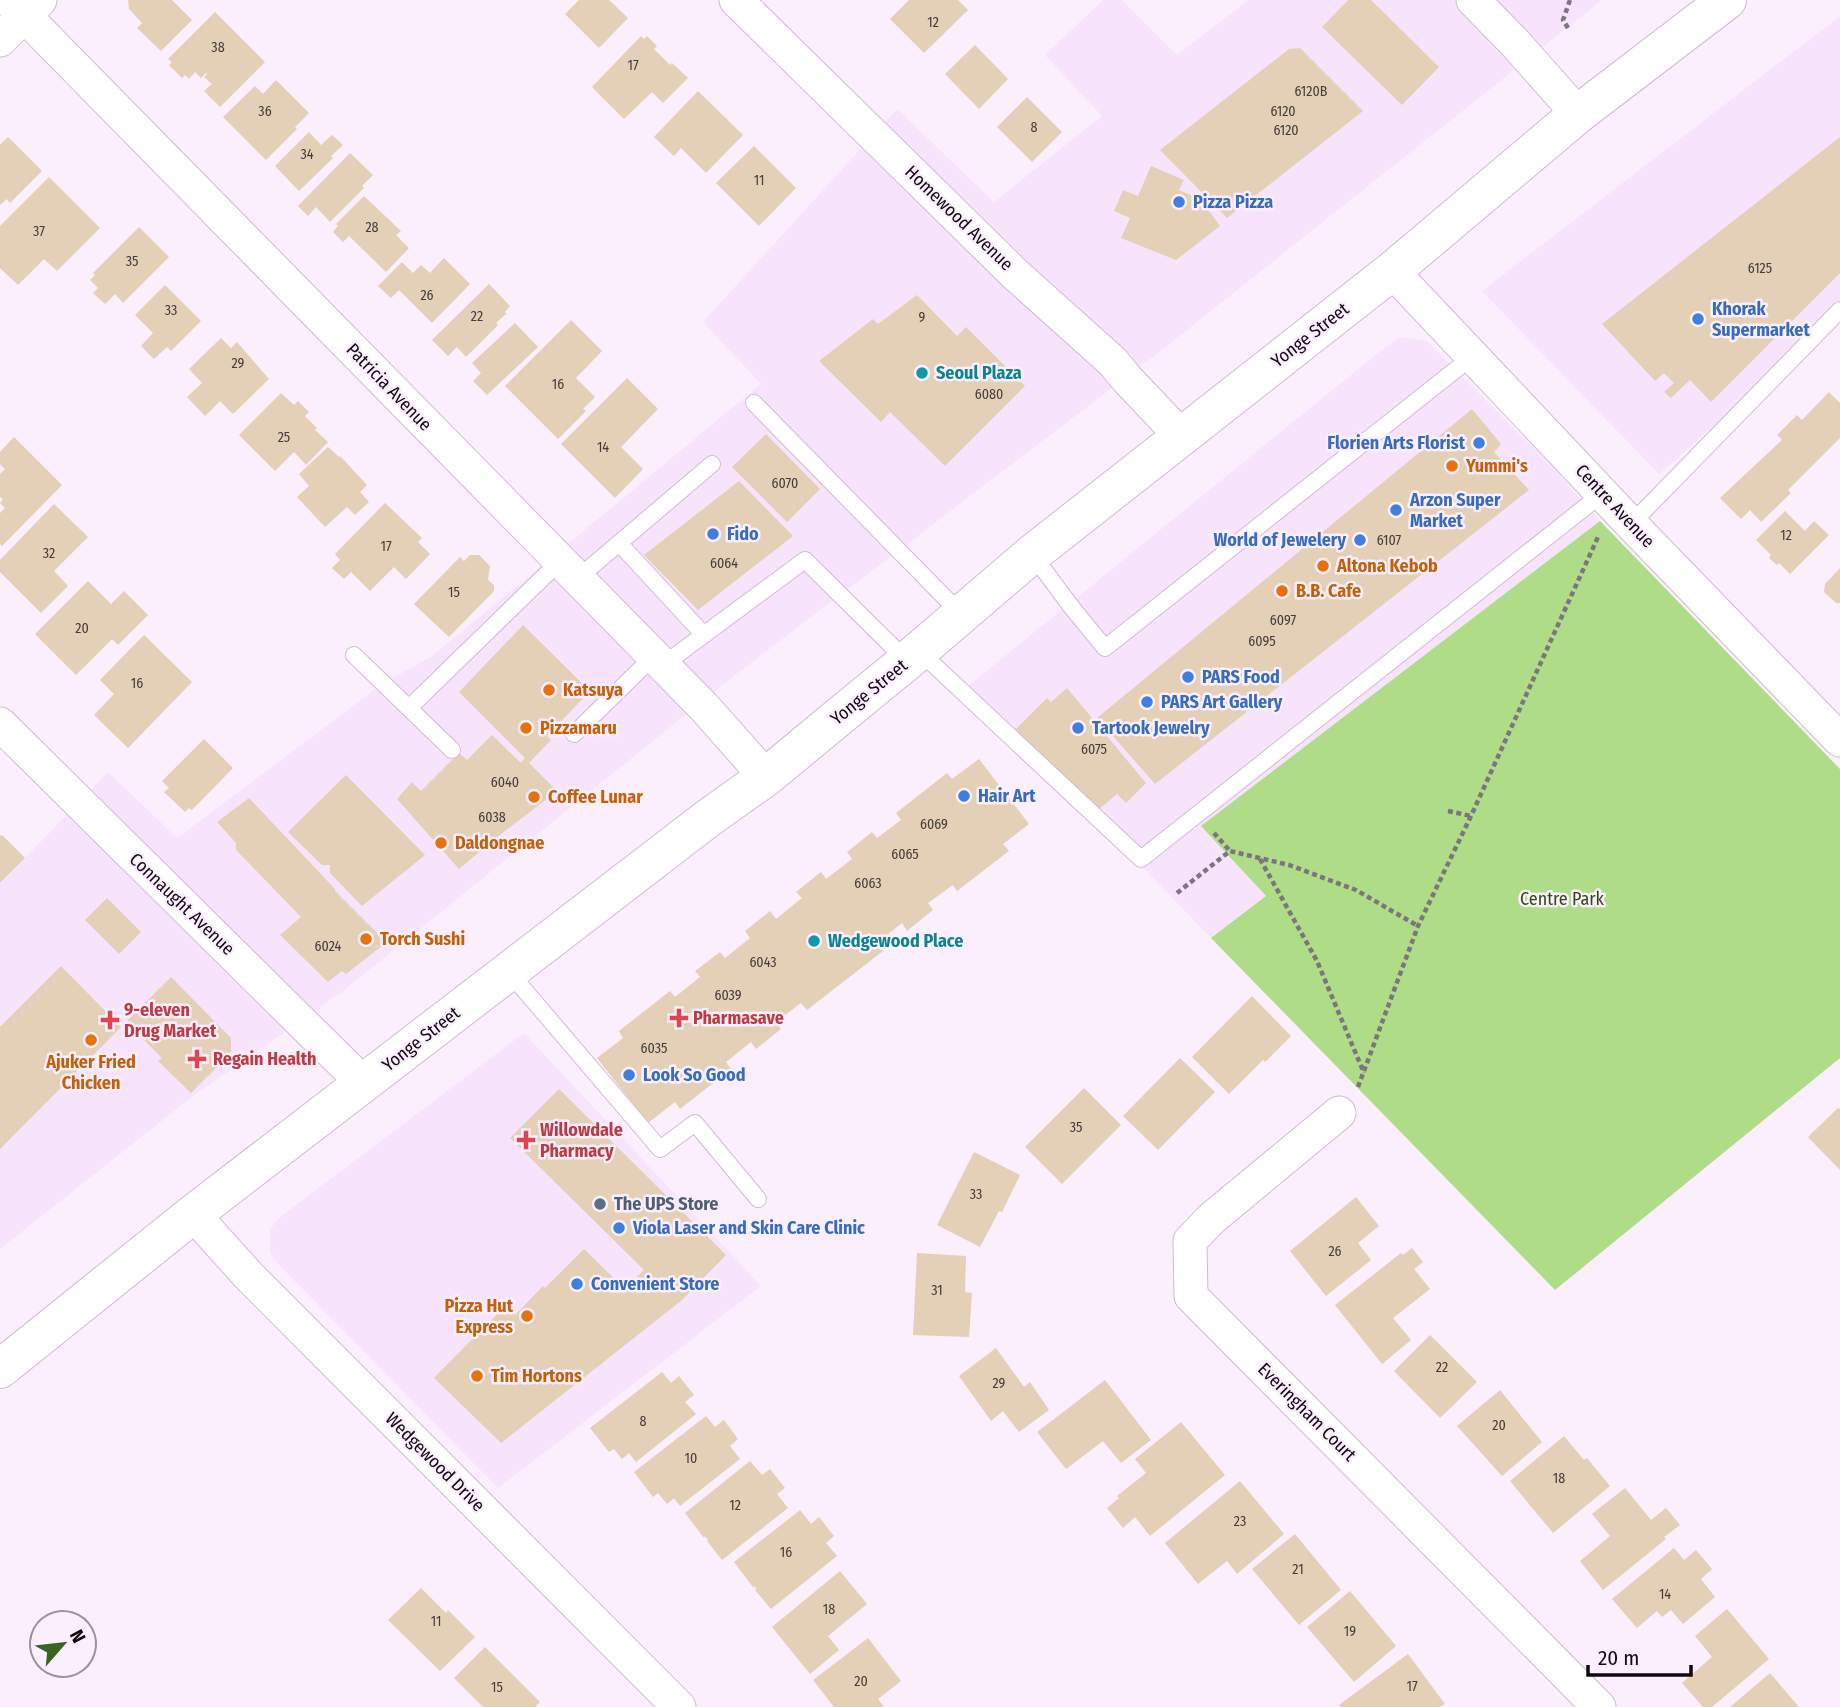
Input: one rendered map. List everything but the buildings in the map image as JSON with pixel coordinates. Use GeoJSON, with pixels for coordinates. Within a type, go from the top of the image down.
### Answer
{"type":"FeatureCollection","features":[{"type":"Feature","properties":{"kind":"main road","name":"Yonge Street"},"geometry":{"type":"LineString","coordinates":[[0,1369],[192,1214],[707,819],[766,777],[1032,554],[1392,271],[1578,114],[1727,0]]}},
{"type":"Feature","properties":{"kind":"street","name":"Homewood Avenue"},"geometry":{"type":"LineString","coordinates":[[736,0],[1015,274],[1113,362],[1181,436]]}},
{"type":"Feature","properties":{"kind":"street"},"geometry":{"type":"LineString","coordinates":[[1473,0],[1578,114]]}},
{"type":"Feature","properties":{"kind":"street"},"geometry":{"type":"LineString","coordinates":[[0,40],[24,5]]}},
{"type":"Feature","properties":{"kind":"street","name":"Patricia Avenue"},"geometry":{"type":"LineString","coordinates":[[24,5],[704,708],[766,777]]}},
{"type":"Feature","properties":{"kind":"street","name":"Centre Avenue"},"geometry":{"type":"LineString","coordinates":[[1392,271],[1602,493],[1616,527],[1840,740]]}},
{"type":"Feature","properties":{"kind":"street","name":"Connaught Avenue"},"geometry":{"type":"LineString","coordinates":[[0,724],[364,1084]]}},
{"type":"Feature","properties":{"kind":"street","name":"Everingham Court"},"geometry":{"type":"LineString","coordinates":[[1339,1113],[1211,1219],[1190,1241],[1191,1296],[1599,1707]]}},
{"type":"Feature","properties":{"kind":"street","name":"Wedgewood Drive"},"geometry":{"type":"LineString","coordinates":[[192,1214],[248,1275],[679,1707]]}},
{"type":"Feature","properties":{"kind":"lane"},"geometry":{"type":"LineString","coordinates":[[1616,527],[1840,310]]}},
{"type":"Feature","properties":{"kind":"lane"},"geometry":{"type":"LineString","coordinates":[[1032,554],[1105,648],[1473,356]]}},
{"type":"Feature","properties":{"kind":"lane"},"geometry":{"type":"LineString","coordinates":[[754,403],[962,614]]}},
{"type":"Feature","properties":{"kind":"lane"},"geometry":{"type":"LineString","coordinates":[[409,708],[569,570],[619,543],[712,464]]}},
{"type":"Feature","properties":{"kind":"lane"},"geometry":{"type":"LineString","coordinates":[[574,734],[658,661],[704,635],[805,560],[1141,859],[1602,493]]}},
{"type":"Feature","properties":{"kind":"lane"},"geometry":{"type":"LineString","coordinates":[[619,543],[704,635]]}},
{"type":"Feature","properties":{"kind":"lane"},"geometry":{"type":"LineString","coordinates":[[354,655],[452,750]]}},
{"type":"Feature","properties":{"kind":"lane"},"geometry":{"type":"LineString","coordinates":[[509,972],[660,1149],[695,1123],[758,1199]]}},
{"type":"Feature","properties":{"kind":"path"},"geometry":{"type":"LineString","coordinates":[[1568,28],[1563,20],[1570,0]]}},
{"type":"Feature","properties":{"kind":"path"},"geometry":{"type":"LineString","coordinates":[[1339,1113],[1352,1098],[1364,1073],[1418,926],[1616,527]]}},
{"type":"Feature","properties":{"kind":"path"},"geometry":{"type":"LineString","coordinates":[[1448,811],[1471,816]]}},
{"type":"Feature","properties":{"kind":"path"},"geometry":{"type":"LineString","coordinates":[[1177,893],[1230,851],[1289,865],[1356,891],[1418,926]]}},
{"type":"Feature","properties":{"kind":"path"},"geometry":{"type":"LineString","coordinates":[[1259,858],[1317,961],[1364,1073]]}},
{"type":"Feature","properties":{"kind":"shaded area"},"geometry":{"type":"Polygon","coordinates":[[[1103,0],[1122,0],[1177,55],[1248,0],[1602,0],[1158,353],[731,678],[343,991],[193,1096],[0,1249],[0,884],[108,772],[177,838],[385,682],[431,657],[761,384],[703,322],[897,109],[994,202],[1102,116],[1045,55],[1103,0]]]}},
{"type":"Feature","properties":{"kind":"shaded area"},"geometry":{"type":"Polygon","coordinates":[[[1840,16],[1840,314],[1659,474],[1482,291],[1840,16]]]}},
{"type":"Feature","properties":{"kind":"shaded area"},"geometry":{"type":"Polygon","coordinates":[[[1400,337],[1427,341],[1556,471],[1600,521],[1201,826],[1266,897],[1211,938],[968,686],[1400,337]]]}},
{"type":"Feature","properties":{"kind":"shaded area"},"geometry":{"type":"Polygon","coordinates":[[[524,1033],[761,1286],[498,1488],[278,1264],[270,1252],[270,1229],[280,1217],[524,1033]]]}},
{"type":"Feature","properties":{"kind":"green space","name":"Centre Park"},"geometry":{"type":"Polygon","coordinates":[[[1600,521],[1840,769],[1840,1058],[1555,1290],[1211,938],[1266,896],[1201,826],[1600,521]]]}},
{"type":"Feature","properties":{"kind":"place","name":"Pizza Pizza"},"geometry":{"type":"Point","coordinates":[1179,202]}},
{"type":"Feature","properties":{"kind":"place","name":"Khorak Supermarket"},"geometry":{"type":"Point","coordinates":[1698,319]}},
{"type":"Feature","properties":{"kind":"place","name":"Seoul Plaza"},"geometry":{"type":"Point","coordinates":[922,373]}},
{"type":"Feature","properties":{"kind":"place","name":"Florien Arts Florist"},"geometry":{"type":"Point","coordinates":[1479,443]}},
{"type":"Feature","properties":{"kind":"place","name":"Yummi's"},"geometry":{"type":"Point","coordinates":[1452,466]}},
{"type":"Feature","properties":{"kind":"place","name":"Arzon Super Market"},"geometry":{"type":"Point","coordinates":[1396,510]}},
{"type":"Feature","properties":{"kind":"place","name":"Fido"},"geometry":{"type":"Point","coordinates":[713,534]}},
{"type":"Feature","properties":{"kind":"place","name":"World of Jewelery"},"geometry":{"type":"Point","coordinates":[1360,540]}},
{"type":"Feature","properties":{"kind":"place","name":"Altona Kebob"},"geometry":{"type":"Point","coordinates":[1323,566]}},
{"type":"Feature","properties":{"kind":"place","name":"B.B. Cafe"},"geometry":{"type":"Point","coordinates":[1282,591]}},
{"type":"Feature","properties":{"kind":"place","name":"PARS Food"},"geometry":{"type":"Point","coordinates":[1188,677]}},
{"type":"Feature","properties":{"kind":"place","name":"Katsuya"},"geometry":{"type":"Point","coordinates":[549,690]}},
{"type":"Feature","properties":{"kind":"place","name":"PARS Art Gallery"},"geometry":{"type":"Point","coordinates":[1147,702]}},
{"type":"Feature","properties":{"kind":"place","name":"Pizzamaru"},"geometry":{"type":"Point","coordinates":[526,728]}},
{"type":"Feature","properties":{"kind":"place","name":"Tartook Jewelry"},"geometry":{"type":"Point","coordinates":[1078,728]}},
{"type":"Feature","properties":{"kind":"place","name":"Hair Art"},"geometry":{"type":"Point","coordinates":[964,796]}},
{"type":"Feature","properties":{"kind":"place","name":"Coffee Lunar"},"geometry":{"type":"Point","coordinates":[534,797]}},
{"type":"Feature","properties":{"kind":"place","name":"Daldongnae"},"geometry":{"type":"Point","coordinates":[441,843]}},
{"type":"Feature","properties":{"kind":"place","name":"Torch Sushi"},"geometry":{"type":"Point","coordinates":[366,939]}},
{"type":"Feature","properties":{"kind":"place","name":"Wedgewood Place"},"geometry":{"type":"Point","coordinates":[814,941]}},
{"type":"Feature","properties":{"kind":"place","name":"Pharmasave"},"geometry":{"type":"Point","coordinates":[679,1018]}},
{"type":"Feature","properties":{"kind":"place","name":"9-eleven Drug Market"},"geometry":{"type":"Point","coordinates":[110,1020]}},
{"type":"Feature","properties":{"kind":"place","name":"Ajuker Fried Chicken"},"geometry":{"type":"Point","coordinates":[91,1040]}},
{"type":"Feature","properties":{"kind":"place","name":"Regain Health"},"geometry":{"type":"Point","coordinates":[197,1059]}},
{"type":"Feature","properties":{"kind":"place","name":"Look So Good"},"geometry":{"type":"Point","coordinates":[629,1075]}},
{"type":"Feature","properties":{"kind":"place","name":"Willowdale Pharmacy"},"geometry":{"type":"Point","coordinates":[526,1140]}},
{"type":"Feature","properties":{"kind":"place","name":"The UPS Store"},"geometry":{"type":"Point","coordinates":[600,1204]}},
{"type":"Feature","properties":{"kind":"place","name":"Viola Laser and Skin Care Clinic"},"geometry":{"type":"Point","coordinates":[619,1228]}},
{"type":"Feature","properties":{"kind":"place","name":"Convenient Store"},"geometry":{"type":"Point","coordinates":[577,1284]}},
{"type":"Feature","properties":{"kind":"place","name":"Pizza Hut Express"},"geometry":{"type":"Point","coordinates":[527,1316]}},
{"type":"Feature","properties":{"kind":"place","name":"Tim Hortons"},"geometry":{"type":"Point","coordinates":[477,1376]}}]}
